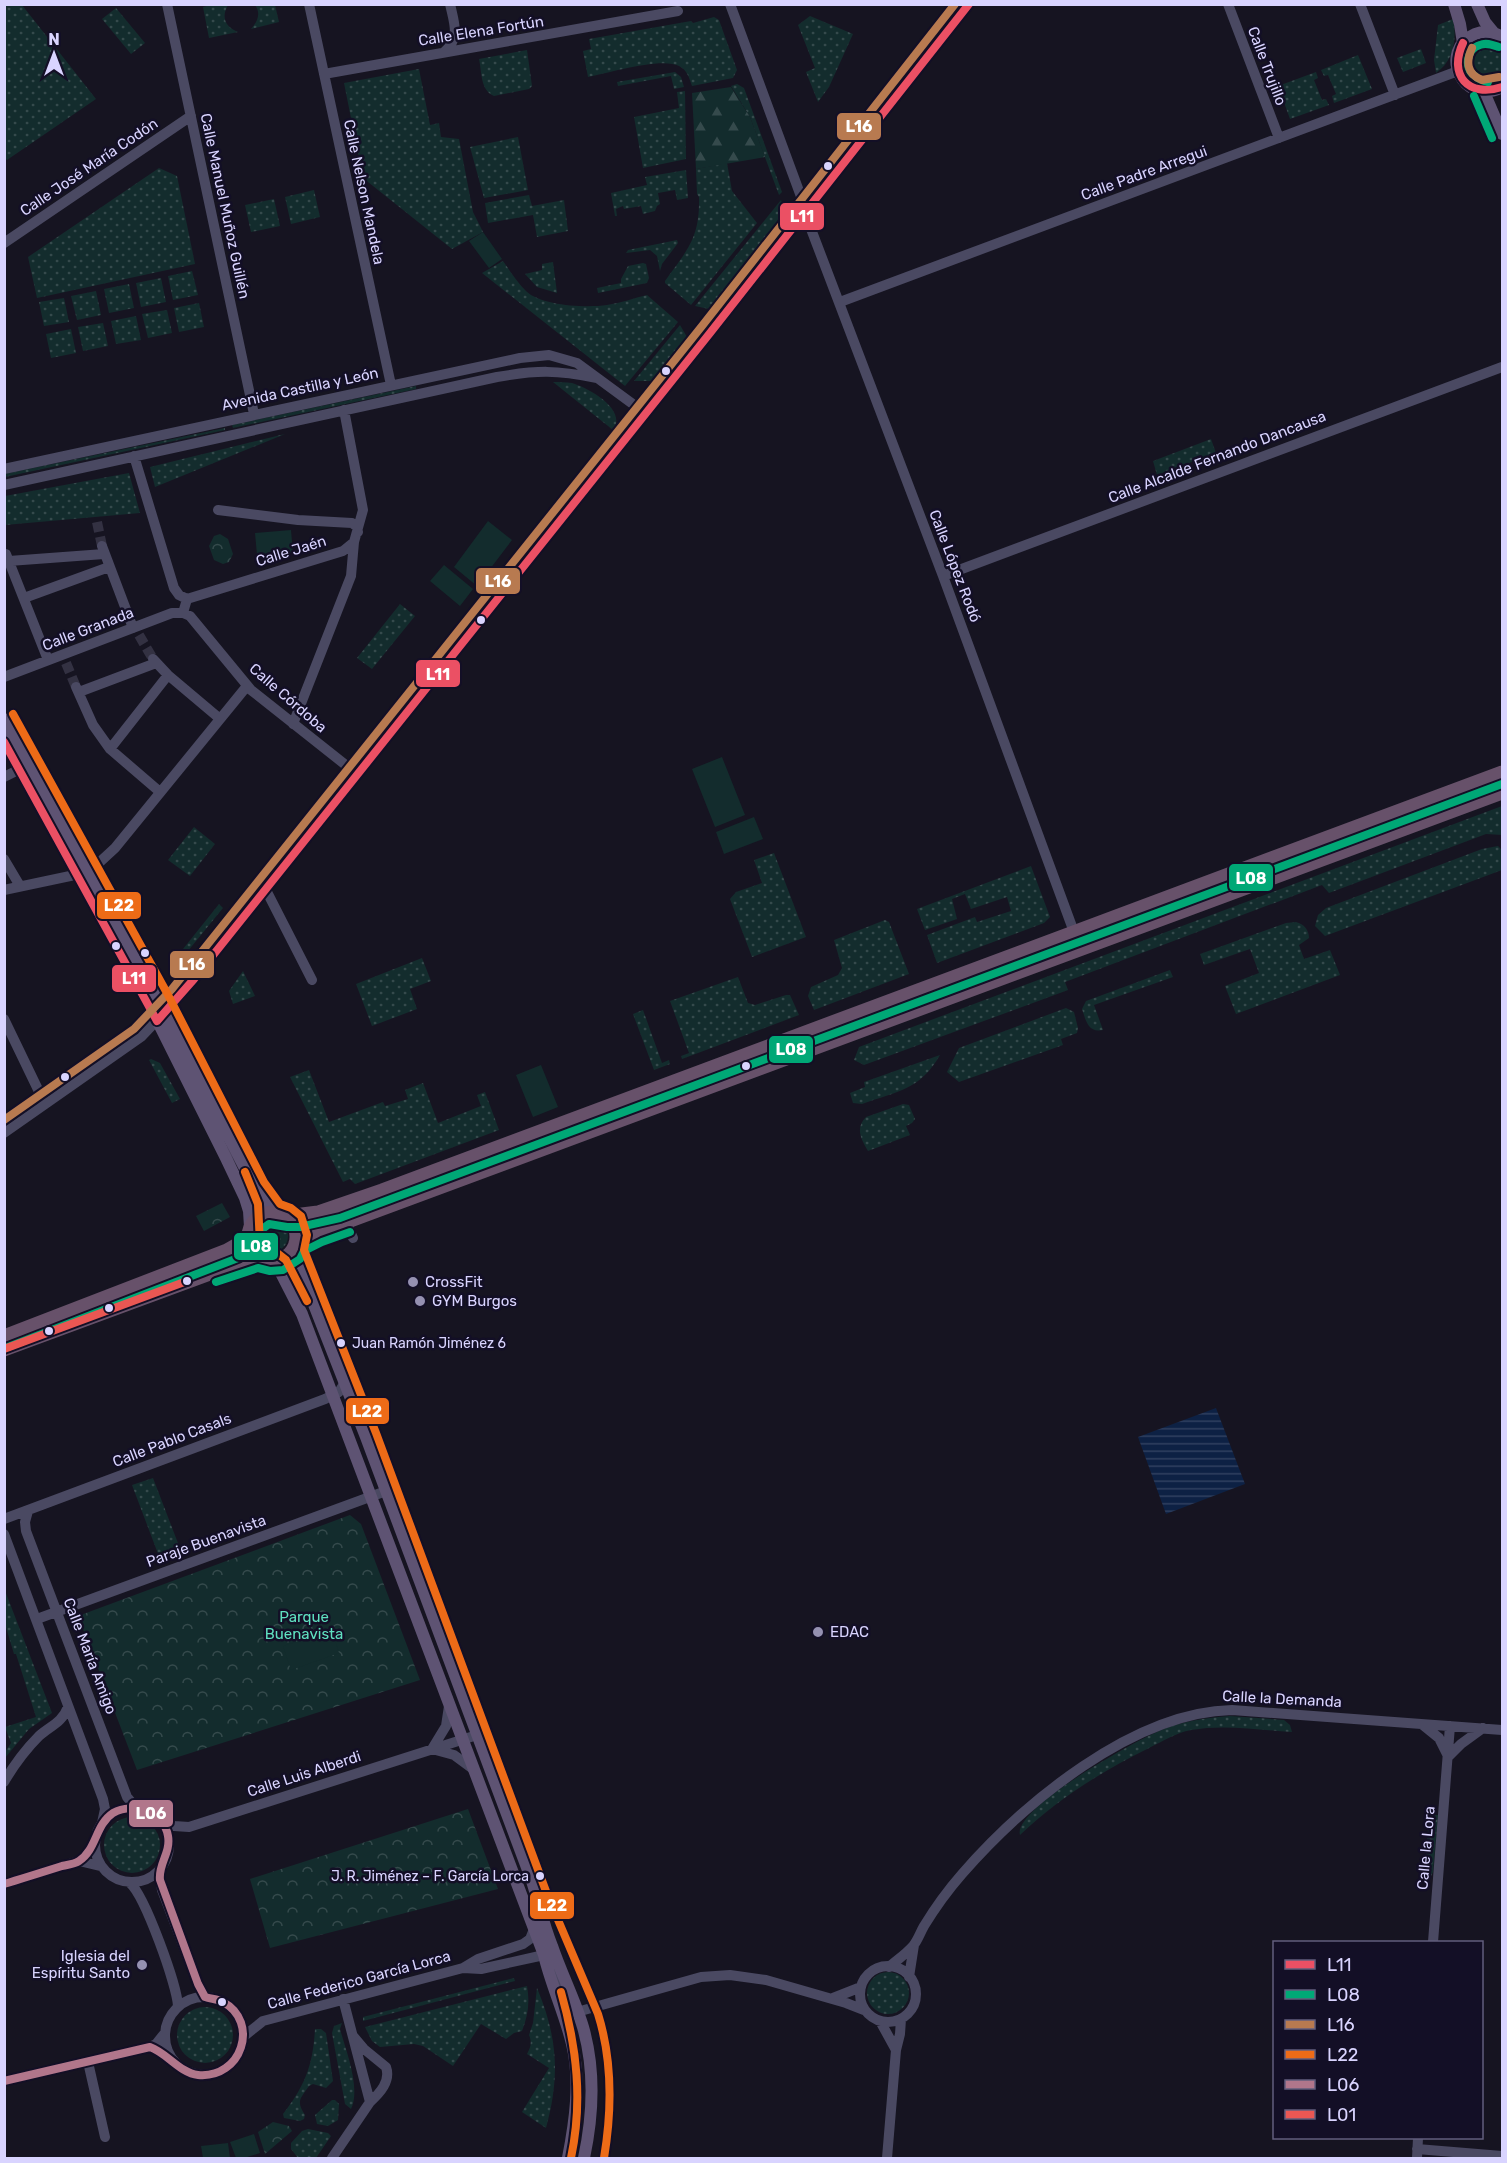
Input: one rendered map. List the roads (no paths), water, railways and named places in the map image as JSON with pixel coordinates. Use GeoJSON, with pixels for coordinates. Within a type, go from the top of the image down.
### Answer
{"type":"FeatureCollection","features":[{"type":"Feature","properties":{"kind":"highway"},"geometry":{"type":"LineString","coordinates":[[4,1337],[227,1251],[249,1233],[260,1216],[318,1213],[382,1191],[1503,773]]}},
{"type":"Feature","properties":{"kind":"highway"},"geometry":{"type":"LineString","coordinates":[[4,1349],[231,1265],[265,1259],[280,1260],[318,1232],[1503,792]]}},
{"type":"Feature","properties":{"kind":"highway"},"geometry":{"type":"LineString","coordinates":[[1074,932],[1092,939],[1104,940]]}},
{"type":"Feature","properties":{"kind":"highway"},"geometry":{"type":"LineString","coordinates":[[280,1215],[295,1228],[295,1247]]}},
{"type":"Feature","properties":{"kind":"highway"},"geometry":{"type":"LineString","coordinates":[[249,1233],[251,1249],[265,1259]]}},
{"type":"Feature","properties":{"kind":"main road"},"geometry":{"type":"LineString","coordinates":[[1454,4],[1463,43]]}},
{"type":"Feature","properties":{"kind":"main road"},"geometry":{"type":"LineString","coordinates":[[1477,4],[1485,22],[1498,35]]}},
{"type":"Feature","properties":{"kind":"main road"},"geometry":{"type":"LineString","coordinates":[[1498,35],[1479,33],[1463,43],[1457,54],[1458,71],[1467,85],[1484,92],[1503,87]]}},
{"type":"Feature","properties":{"kind":"main road"},"geometry":{"type":"LineString","coordinates":[[1484,92],[1503,134]]}},
{"type":"Feature","properties":{"kind":"main road"},"geometry":{"type":"LineString","coordinates":[[4,719],[84,873],[255,1188],[280,1215]]}},
{"type":"Feature","properties":{"kind":"main road"},"geometry":{"type":"LineString","coordinates":[[4,741],[84,873]]}},
{"type":"Feature","properties":{"kind":"main road"},"geometry":{"type":"LineString","coordinates":[[161,1016],[238,1182],[249,1211],[249,1233]]}},
{"type":"Feature","properties":{"kind":"main road"},"geometry":{"type":"LineString","coordinates":[[295,1247],[532,1881],[541,1917],[583,2028],[589,2061],[592,2099],[584,2158]]}},
{"type":"Feature","properties":{"kind":"main road"},"geometry":{"type":"LineString","coordinates":[[265,1259],[279,1269],[302,1314],[544,1955],[572,2043],[575,2060],[576,2100],[568,2158]]}},
{"type":"Feature","properties":{"kind":"street","name":"Calle Manuel Muñoz Guillén"},"geometry":{"type":"LineString","coordinates":[[167,4],[254,414]]}},
{"type":"Feature","properties":{"kind":"street","name":"Calle Nelson Mandela"},"geometry":{"type":"LineString","coordinates":[[309,4],[391,385]]}},
{"type":"Feature","properties":{"kind":"street"},"geometry":{"type":"LineString","coordinates":[[444,52],[451,46],[454,39],[455,30],[450,4]]}},
{"type":"Feature","properties":{"kind":"street","name":"Calle López Rodó"},"geometry":{"type":"LineString","coordinates":[[730,4],[811,229],[943,576],[1074,932]]}},
{"type":"Feature","properties":{"kind":"street"},"geometry":{"type":"LineString","coordinates":[[4,1133],[137,1040],[194,979],[969,4]]}},
{"type":"Feature","properties":{"kind":"street","name":"Calle Trujillo"},"geometry":{"type":"LineString","coordinates":[[1228,4],[1279,138]]}},
{"type":"Feature","properties":{"kind":"street"},"geometry":{"type":"LineString","coordinates":[[1360,4],[1395,95]]}},
{"type":"Feature","properties":{"kind":"street","name":"Calle Elena Fortún"},"geometry":{"type":"LineString","coordinates":[[324,74],[678,11]]}},
{"type":"Feature","properties":{"kind":"street","name":"Calle Padre Arregui"},"geometry":{"type":"LineString","coordinates":[[840,302],[1458,71]]}},
{"type":"Feature","properties":{"kind":"street","name":"Calle José María Codón"},"geometry":{"type":"LineString","coordinates":[[4,243],[191,116]]}},
{"type":"Feature","properties":{"kind":"street","name":"Avenida Castilla y León"},"geometry":{"type":"LineString","coordinates":[[4,469],[538,355],[566,358],[589,370],[645,413]]}},
{"type":"Feature","properties":{"kind":"street","name":"Calle Alcalde Fernando Dancausa"},"geometry":{"type":"LineString","coordinates":[[943,576],[1503,368]]}},
{"type":"Feature","properties":{"kind":"street","name":"Avenida Castilla y León"},"geometry":{"type":"LineString","coordinates":[[4,485],[526,372],[562,371],[597,378]]}},
{"type":"Feature","properties":{"kind":"street"},"geometry":{"type":"LineString","coordinates":[[345,410],[363,505],[363,516],[356,537]]}},
{"type":"Feature","properties":{"kind":"street"},"geometry":{"type":"LineString","coordinates":[[134,456],[174,588],[179,596],[187,599],[183,613]]}},
{"type":"Feature","properties":{"kind":"street"},"geometry":{"type":"LineString","coordinates":[[218,510],[298,520],[352,523],[356,526],[351,576],[293,724]]}},
{"type":"Feature","properties":{"kind":"street","name":"Calle Jaén"},"geometry":{"type":"LineString","coordinates":[[187,599],[342,551],[356,537]]}},
{"type":"Feature","properties":{"kind":"street"},"geometry":{"type":"LineString","coordinates":[[48,660],[8,558],[103,550],[136,630]]}},
{"type":"Feature","properties":{"kind":"street"},"geometry":{"type":"LineString","coordinates":[[24,598],[109,567]]}},
{"type":"Feature","properties":{"kind":"street","name":"Calle Córdoba"},"geometry":{"type":"LineString","coordinates":[[183,613],[190,616],[247,686],[357,774]]}},
{"type":"Feature","properties":{"kind":"street","name":"Calle Granada"},"geometry":{"type":"LineString","coordinates":[[4,677],[48,660],[64,659],[172,614],[183,613]]}},
{"type":"Feature","properties":{"kind":"street"},"geometry":{"type":"LineString","coordinates":[[160,792],[110,749],[93,725],[77,690],[155,661],[168,675],[219,718]]}},
{"type":"Feature","properties":{"kind":"street"},"geometry":{"type":"LineString","coordinates":[[110,749],[168,675]]}},
{"type":"Feature","properties":{"kind":"street"},"geometry":{"type":"LineString","coordinates":[[4,890],[84,873],[116,848],[247,686]]}},
{"type":"Feature","properties":{"kind":"street"},"geometry":{"type":"LineString","coordinates":[[4,777],[20,769]]}},
{"type":"Feature","properties":{"kind":"street"},"geometry":{"type":"LineString","coordinates":[[4,859],[20,886]]}},
{"type":"Feature","properties":{"kind":"street"},"geometry":{"type":"LineString","coordinates":[[265,888],[312,980]]}},
{"type":"Feature","properties":{"kind":"street"},"geometry":{"type":"LineString","coordinates":[[978,988],[1005,970],[1065,946],[1071,942],[1074,932]]}},
{"type":"Feature","properties":{"kind":"street"},"geometry":{"type":"LineString","coordinates":[[4,1019],[45,1104]]}},
{"type":"Feature","properties":{"kind":"street"},"geometry":{"type":"LineString","coordinates":[[334,1396],[345,1382]]}},
{"type":"Feature","properties":{"kind":"street","name":"Calle Pablo Casals"},"geometry":{"type":"LineString","coordinates":[[6,1515],[28,1511],[334,1396]]}},
{"type":"Feature","properties":{"kind":"street","name":"Paraje Buenavista"},"geometry":{"type":"LineString","coordinates":[[37,1619],[386,1491]]}},
{"type":"Feature","properties":{"kind":"street","name":"Calle María Amigo"},"geometry":{"type":"LineString","coordinates":[[28,1511],[25,1522],[26,1531],[127,1797],[136,1808]]}},
{"type":"Feature","properties":{"kind":"street"},"geometry":{"type":"LineString","coordinates":[[6,1515],[4,1533],[105,1805],[102,1823],[94,1843],[100,1866]]}},
{"type":"Feature","properties":{"kind":"street"},"geometry":{"type":"LineString","coordinates":[[434,1664],[448,1659]]}},
{"type":"Feature","properties":{"kind":"street"},"geometry":{"type":"LineString","coordinates":[[449,1705],[446,1726],[432,1749],[454,1755],[472,1769]]}},
{"type":"Feature","properties":{"kind":"street"},"geometry":{"type":"LineString","coordinates":[[4,1782],[15,1763],[30,1745],[62,1719],[68,1707]]}},
{"type":"Feature","properties":{"kind":"street","name":"Calle la Demanda"},"geometry":{"type":"LineString","coordinates":[[888,1966],[914,1944],[961,1875],[1023,1813],[1059,1783],[1093,1760],[1158,1726],[1192,1714],[1232,1710],[1503,1730]]}},
{"type":"Feature","properties":{"kind":"street"},"geometry":{"type":"LineString","coordinates":[[57,1724],[70,1726],[77,1730]]}},
{"type":"Feature","properties":{"kind":"street"},"geometry":{"type":"LineString","coordinates":[[1422,1724],[1439,1738],[1448,1757],[1483,1728]]}},
{"type":"Feature","properties":{"kind":"street","name":"Calle la Lora"},"geometry":{"type":"LineString","coordinates":[[1433,1941],[1450,1726]]}},
{"type":"Feature","properties":{"kind":"street","name":"Calle Luis Alberdi"},"geometry":{"type":"LineString","coordinates":[[185,1828],[477,1734]]}},
{"type":"Feature","properties":{"kind":"street"},"geometry":{"type":"LineString","coordinates":[[4,1884],[80,1861],[100,1866],[116,1878],[130,1883],[147,1879],[159,1871],[174,1842],[185,1828],[161,1821],[149,1812],[136,1808],[114,1813],[102,1823]]}},
{"type":"Feature","properties":{"kind":"street"},"geometry":{"type":"LineString","coordinates":[[490,1814],[504,1809]]}},
{"type":"Feature","properties":{"kind":"street"},"geometry":{"type":"LineString","coordinates":[[161,1821],[168,1835],[168,1853]]}},
{"type":"Feature","properties":{"kind":"street"},"geometry":{"type":"LineString","coordinates":[[80,1861],[94,1843]]}},
{"type":"Feature","properties":{"kind":"street"},"geometry":{"type":"LineString","coordinates":[[159,1871],[162,1890],[198,1984],[205,1996]]}},
{"type":"Feature","properties":{"kind":"street"},"geometry":{"type":"LineString","coordinates":[[130,1883],[141,1898],[170,1971],[178,2006]]}},
{"type":"Feature","properties":{"kind":"street","name":"Calle Federico García Lorca"},"geometry":{"type":"LineString","coordinates":[[243,2037],[263,2021],[462,1968],[478,1959],[523,1944],[530,1939],[534,1929]]}},
{"type":"Feature","properties":{"kind":"street","name":"Calle la Demanda"},"geometry":{"type":"LineString","coordinates":[[909,1977],[914,1944]]}},
{"type":"Feature","properties":{"kind":"street"},"geometry":{"type":"LineString","coordinates":[[544,1955],[551,1963],[567,2006],[577,2012]]}},
{"type":"Feature","properties":{"kind":"street","name":"Calle Federico García Lorca"},"geometry":{"type":"LineString","coordinates":[[462,1968],[481,1969],[544,1955]]}},
{"type":"Feature","properties":{"kind":"street"},"geometry":{"type":"LineString","coordinates":[[864,2010],[860,1999],[861,1987],[867,1976],[873,1971],[888,1966],[896,1968],[909,1977],[915,1990],[914,2003],[901,2019],[880,2021]]}},
{"type":"Feature","properties":{"kind":"street"},"geometry":{"type":"LineString","coordinates":[[572,2043],[570,2026],[577,2012],[701,1977],[721,1975],[758,1978],[864,2010],[880,2021],[896,2050]]}},
{"type":"Feature","properties":{"kind":"street"},"geometry":{"type":"LineString","coordinates":[[832,1999],[861,1987]]}},
{"type":"Feature","properties":{"kind":"street"},"geometry":{"type":"LineString","coordinates":[[205,1996],[223,2001],[237,2014],[243,2037],[234,2063],[225,2070],[213,2074],[190,2073],[175,2063],[170,2056],[164,2034],[167,2021],[178,2006],[187,2000],[205,1996]]}},
{"type":"Feature","properties":{"kind":"street"},"geometry":{"type":"LineString","coordinates":[[342,1999],[370,2102]]}},
{"type":"Feature","properties":{"kind":"street"},"geometry":{"type":"LineString","coordinates":[[583,2028],[594,2007]]}},
{"type":"Feature","properties":{"kind":"street","name":"Calle Federico García Lorca"},"geometry":{"type":"LineString","coordinates":[[237,2014],[263,2021]]}},
{"type":"Feature","properties":{"kind":"street"},"geometry":{"type":"LineString","coordinates":[[887,2158],[896,2050],[901,2019]]}},
{"type":"Feature","properties":{"kind":"street"},"geometry":{"type":"LineString","coordinates":[[4,2081],[150,2047],[156,2044],[164,2034]]}},
{"type":"Feature","properties":{"kind":"street"},"geometry":{"type":"LineString","coordinates":[[332,2158],[387,2081],[386,2067],[364,2049],[353,2036]]}},
{"type":"Feature","properties":{"kind":"street"},"geometry":{"type":"LineString","coordinates":[[150,2047],[170,2056]]}},
{"type":"Feature","properties":{"kind":"street"},"geometry":{"type":"LineString","coordinates":[[88,2062],[105,2137]]}},
{"type":"Feature","properties":{"kind":"street"},"geometry":{"type":"LineString","coordinates":[[361,2070],[365,2076],[377,2083],[387,2081]]}},
{"type":"Feature","properties":{"kind":"street"},"geometry":{"type":"LineString","coordinates":[[1418,2148],[1503,2156]]}},
{"type":"Feature","properties":{"kind":"water"},"geometry":{"type":"Polygon","coordinates":[[[1216,1408],[1245,1484],[1166,1514],[1138,1437],[1216,1408]]]}},
{"type":"Feature","properties":{"kind":"tunnel"},"geometry":{"type":"LineString","coordinates":[[97,522],[102,546]]}},
{"type":"Feature","properties":{"kind":"tunnel"},"geometry":{"type":"LineString","coordinates":[[139,635],[153,659]]}},
{"type":"Feature","properties":{"kind":"tunnel"},"geometry":{"type":"LineString","coordinates":[[66,663],[76,687]]}},
{"type":"Feature","properties":{"kind":"place","name":"CrossFit"},"geometry":{"type":"Point","coordinates":[413,1282]}},
{"type":"Feature","properties":{"kind":"place","name":"GYM Burgos"},"geometry":{"type":"Point","coordinates":[420,1301]}},
{"type":"Feature","properties":{"kind":"place","name":"Juan Ramón Jiménez 6"},"geometry":{"type":"Point","coordinates":[341,1343]}},
{"type":"Feature","properties":{"kind":"place","name":"EDAC"},"geometry":{"type":"Point","coordinates":[818,1632]}},
{"type":"Feature","properties":{"kind":"place","name":"J. R. Jiménez – F. García Lorca"},"geometry":{"type":"Point","coordinates":[540,1876]}},
{"type":"Feature","properties":{"kind":"place","name":"Iglesia del Espíritu Santo"},"geometry":{"type":"Point","coordinates":[142,1965]}},
{"type":"Feature","properties":{"kind":"park label","name":"Parque Buenavista"},"geometry":{"type":"Point","coordinates":[304,1626]}}]}
